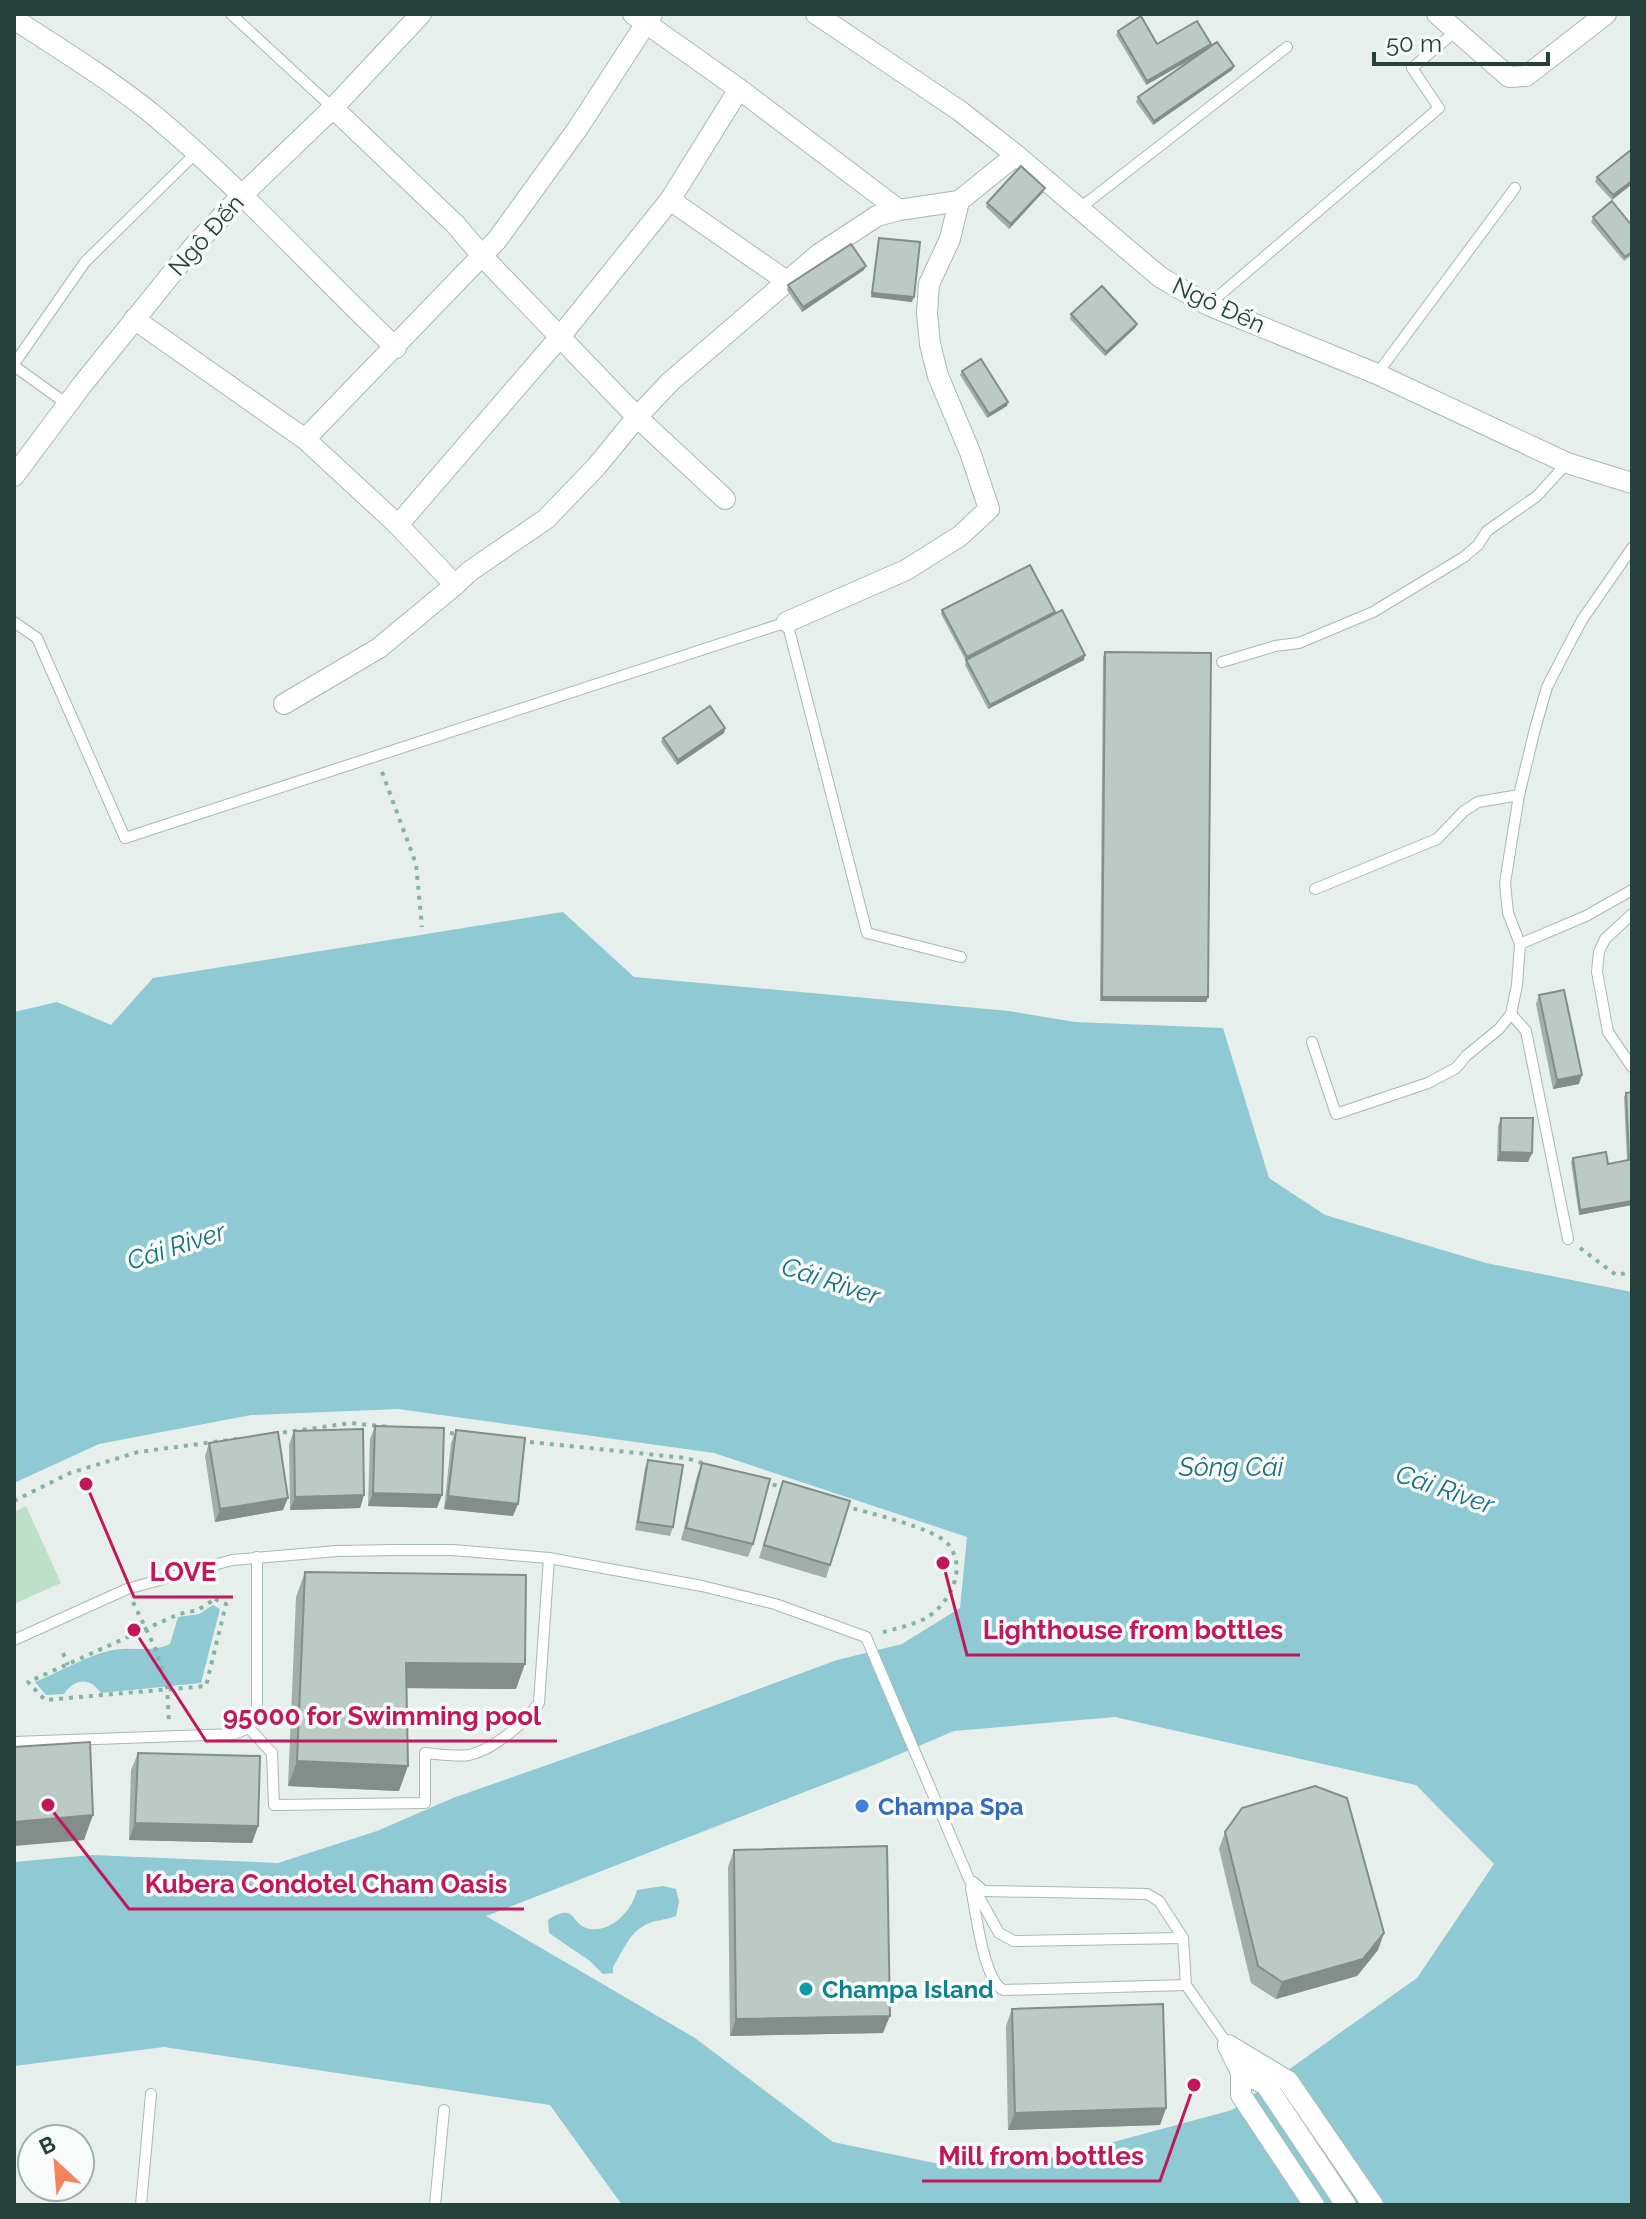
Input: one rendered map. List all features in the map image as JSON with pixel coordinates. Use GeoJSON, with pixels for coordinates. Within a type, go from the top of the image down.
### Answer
{"type":"FeatureCollection","features":[{"type":"Feature","properties":{"kind":"street","name":"Ngô Đến"},"geometry":{"type":"LineString","coordinates":[[816,14],[960,111],[1160,277],[1208,305],[1377,374],[1567,463],[1632,483]]}},
{"type":"Feature","properties":{"kind":"street"},"geometry":{"type":"LineString","coordinates":[[1437,14],[1509,77],[1526,76],[1606,14]]}},
{"type":"Feature","properties":{"kind":"street","name":"Ngô Đến"},"geometry":{"type":"LineString","coordinates":[[14,476],[67,404],[194,246],[333,108],[413,17]]}},
{"type":"Feature","properties":{"kind":"street"},"geometry":{"type":"LineString","coordinates":[[305,439],[483,257],[520,211],[578,128],[644,17],[899,210]]}},
{"type":"Feature","properties":{"kind":"street"},"geometry":{"type":"LineString","coordinates":[[14,19],[132,98],[196,153],[396,348]]}},
{"type":"Feature","properties":{"kind":"street"},"geometry":{"type":"LineString","coordinates":[[398,525],[559,338],[670,200],[739,89]]}},
{"type":"Feature","properties":{"kind":"street"},"geometry":{"type":"LineString","coordinates":[[333,108],[456,225],[559,338],[637,417],[725,499]]}},
{"type":"Feature","properties":{"kind":"street"},"geometry":{"type":"LineString","coordinates":[[284,704],[379,648],[404,630],[470,571],[546,519],[670,382],[819,254],[877,216],[959,201],[1016,155]]}},
{"type":"Feature","properties":{"kind":"street"},"geometry":{"type":"LineString","coordinates":[[670,200],[788,282]]}},
{"type":"Feature","properties":{"kind":"street"},"geometry":{"type":"LineString","coordinates":[[787,622],[906,570],[960,536],[989,509],[970,452],[938,376],[930,344],[927,313],[929,284],[950,239],[959,201]]}},
{"type":"Feature","properties":{"kind":"street"},"geometry":{"type":"LineString","coordinates":[[134,319],[305,439],[398,525],[455,585]]}},
{"type":"Feature","properties":{"kind":"street"},"geometry":{"type":"LineString","coordinates":[[1228,2045],[1241,2072],[1241,2095],[1314,2205]]}},
{"type":"Feature","properties":{"kind":"street"},"geometry":{"type":"LineString","coordinates":[[1228,2045],[1288,2081],[1373,2205]]}},
{"type":"Feature","properties":{"kind":"street"},"geometry":{"type":"LineString","coordinates":[[1241,2072],[1266,2085],[1346,2205]]}},
{"type":"Feature","properties":{"kind":"lane"},"geometry":{"type":"LineString","coordinates":[[231,14],[333,108]]}},
{"type":"Feature","properties":{"kind":"lane"},"geometry":{"type":"LineString","coordinates":[[1208,305],[1439,108],[1412,68],[1455,32]]}},
{"type":"Feature","properties":{"kind":"lane"},"geometry":{"type":"LineString","coordinates":[[1080,208],[1287,47]]}},
{"type":"Feature","properties":{"kind":"lane"},"geometry":{"type":"LineString","coordinates":[[67,404],[14,365],[85,262],[196,153]]}},
{"type":"Feature","properties":{"kind":"lane"},"geometry":{"type":"LineString","coordinates":[[1377,374],[1515,188]]}},
{"type":"Feature","properties":{"kind":"lane"},"geometry":{"type":"LineString","coordinates":[[1222,662],[1299,643],[1373,612],[1464,557],[1478,545],[1487,531],[1537,496],[1567,463]]}},
{"type":"Feature","properties":{"kind":"lane"},"geometry":{"type":"LineString","coordinates":[[1312,1042],[1336,1114],[1428,1083],[1456,1068],[1511,1014],[1520,944],[1508,913],[1505,883],[1519,795],[1547,687],[1582,620],[1632,548]]}},
{"type":"Feature","properties":{"kind":"lane"},"geometry":{"type":"LineString","coordinates":[[14,622],[37,638],[125,838],[787,622],[867,933],[961,957]]}},
{"type":"Feature","properties":{"kind":"lane"},"geometry":{"type":"LineString","coordinates":[[1315,889],[1437,839],[1464,811],[1478,802],[1519,795]]}},
{"type":"Feature","properties":{"kind":"lane"},"geometry":{"type":"LineString","coordinates":[[1520,944],[1586,916],[1632,890]]}},
{"type":"Feature","properties":{"kind":"lane"},"geometry":{"type":"LineString","coordinates":[[1632,914],[1605,939],[1599,952],[1597,972],[1608,1032],[1632,1067]]}},
{"type":"Feature","properties":{"kind":"lane"},"geometry":{"type":"LineString","coordinates":[[1511,1014],[1526,1031],[1568,1239]]}},
{"type":"Feature","properties":{"kind":"lane"},"geometry":{"type":"LineString","coordinates":[[14,1640],[127,1589],[204,1567],[257,1557],[337,1551],[452,1550],[549,1558],[702,1586],[775,1604],[866,1637],[969,1879],[999,1933],[1014,1941],[1183,1938]]}},
{"type":"Feature","properties":{"kind":"lane"},"geometry":{"type":"LineString","coordinates":[[14,1742],[234,1734],[249,1728],[257,1714],[257,1557]]}},
{"type":"Feature","properties":{"kind":"lane"},"geometry":{"type":"LineString","coordinates":[[249,1728],[272,1753],[274,1805],[425,1803],[425,1753],[471,1755],[527,1721],[539,1703],[549,1558]]}},
{"type":"Feature","properties":{"kind":"lane"},"geometry":{"type":"LineString","coordinates":[[969,1879],[984,1891],[1147,1894],[1159,1901],[1183,1938],[1186,1985],[1228,2045]]}},
{"type":"Feature","properties":{"kind":"lane"},"geometry":{"type":"LineString","coordinates":[[969,1879],[988,1965],[995,1985],[1003,1990],[1186,1985]]}},
{"type":"Feature","properties":{"kind":"lane"},"geometry":{"type":"LineString","coordinates":[[141,2205],[151,2094]]}},
{"type":"Feature","properties":{"kind":"lane"},"geometry":{"type":"LineString","coordinates":[[435,2205],[444,2110]]}},
{"type":"Feature","properties":{"kind":"path"},"geometry":{"type":"LineString","coordinates":[[377,756],[416,864],[422,927]]}},
{"type":"Feature","properties":{"kind":"path"},"geometry":{"type":"LineString","coordinates":[[1568,1239],[1616,1275],[1632,1272]]}},
{"type":"Feature","properties":{"kind":"path"},"geometry":{"type":"LineString","coordinates":[[260,1436],[351,1423],[397,1428]]}},
{"type":"Feature","properties":{"kind":"path"},"geometry":{"type":"LineString","coordinates":[[427,1431],[473,1436]]}},
{"type":"Feature","properties":{"kind":"path"},"geometry":{"type":"LineString","coordinates":[[14,1501],[70,1473],[138,1452],[244,1438]]}},
{"type":"Feature","properties":{"kind":"path"},"geometry":{"type":"LineString","coordinates":[[519,1441],[686,1458],[716,1467]]}},
{"type":"Feature","properties":{"kind":"path"},"geometry":{"type":"LineString","coordinates":[[760,1481],[790,1490]]}},
{"type":"Feature","properties":{"kind":"path"},"geometry":{"type":"LineString","coordinates":[[834,1503],[922,1530],[947,1543],[957,1568],[951,1595],[924,1619],[866,1637]]}},
{"type":"Feature","properties":{"kind":"path"},"geometry":{"type":"LineString","coordinates":[[127,1589],[156,1650],[168,1687],[170,1736]]}},
{"type":"Feature","properties":{"kind":"path"},"geometry":{"type":"LineString","coordinates":[[215,1599],[226,1604],[206,1686],[45,1700],[28,1682],[68,1665],[146,1630],[179,1614],[198,1610],[215,1599]]}},
{"type":"Feature","properties":{"kind":"path"},"geometry":{"type":"LineString","coordinates":[[63,1653],[68,1665]]}},
{"type":"Feature","properties":{"kind":"green space"},"geometry":{"type":"Polygon","coordinates":[[[26,1506],[61,1583],[14,1604],[14,1512],[26,1506]]]}},
{"type":"Feature","properties":{"kind":"water","name":"Sông Cái"},"geometry":{"type":"Polygon","coordinates":[[[563,912],[634,977],[1009,1011],[1075,1022],[1223,1028],[1269,1178],[1325,1215],[1486,1263],[1632,1292],[1632,2205],[622,2205],[550,2105],[164,2047],[14,2066],[14,1862],[92,1855],[278,1863],[377,1831],[453,1798],[837,1660],[902,1644],[960,1608],[967,1537],[714,1453],[398,1409],[251,1415],[99,1444],[14,1483],[14,1012],[57,1002],[111,1025],[153,978],[563,912]],[[1115,1717],[954,1731],[486,1916],[695,2038],[833,2142],[949,2166],[1058,2157],[1232,2110],[1417,1978],[1494,1864],[1416,1785],[1115,1717]]]}},
{"type":"Feature","properties":{"kind":"water"},"geometry":{"type":"Polygon","coordinates":[[[213,1605],[220,1609],[201,1683],[101,1693],[92,1684],[78,1682],[64,1694],[46,1695],[35,1682],[103,1652],[170,1644],[178,1617],[199,1614],[213,1605]]]}},
{"type":"Feature","properties":{"kind":"water"},"geometry":{"type":"Polygon","coordinates":[[[663,1886],[676,1889],[679,1902],[676,1916],[639,1929],[630,1938],[613,1967],[613,1973],[603,1974],[590,1961],[549,1933],[548,1920],[563,1913],[572,1915],[586,1928],[611,1925],[625,1913],[637,1890],[663,1886]]]}},
{"type":"Feature","properties":{"kind":"building"},"geometry":{"type":"Polygon","coordinates":[[[1141,16],[1157,44],[1197,21],[1211,44],[1147,81],[1118,31],[1141,16]]]}},
{"type":"Feature","properties":{"kind":"building"},"geometry":{"type":"Polygon","coordinates":[[[1217,42],[1234,66],[1154,121],[1138,97],[1217,42]]]}},
{"type":"Feature","properties":{"kind":"building"},"geometry":{"type":"Polygon","coordinates":[[[1632,149],[1632,181],[1613,195],[1597,177],[1632,149]]]}},
{"type":"Feature","properties":{"kind":"building"},"geometry":{"type":"Polygon","coordinates":[[[1021,166],[1045,188],[1011,224],[987,203],[1021,166]]]}},
{"type":"Feature","properties":{"kind":"building"},"geometry":{"type":"Polygon","coordinates":[[[1612,201],[1632,226],[1632,252],[1625,257],[1593,217],[1612,201]]]}},
{"type":"Feature","properties":{"kind":"building"},"geometry":{"type":"Polygon","coordinates":[[[879,238],[920,242],[914,297],[872,293],[879,238]]]}},
{"type":"Feature","properties":{"kind":"building"},"geometry":{"type":"Polygon","coordinates":[[[851,244],[866,266],[803,307],[788,285],[851,244]]]}},
{"type":"Feature","properties":{"kind":"building"},"geometry":{"type":"Polygon","coordinates":[[[1102,286],[1137,324],[1106,352],[1071,314],[1102,286]]]}},
{"type":"Feature","properties":{"kind":"building"},"geometry":{"type":"Polygon","coordinates":[[[981,359],[1008,402],[989,414],[962,371],[981,359]]]}},
{"type":"Feature","properties":{"kind":"building"},"geometry":{"type":"Polygon","coordinates":[[[1030,565],[1055,612],[967,657],[942,610],[1030,565]]]}},
{"type":"Feature","properties":{"kind":"building"},"geometry":{"type":"Polygon","coordinates":[[[1062,610],[1085,655],[990,705],[966,660],[1062,610]]]}},
{"type":"Feature","properties":{"kind":"building"},"geometry":{"type":"Polygon","coordinates":[[[1105,652],[1211,653],[1208,997],[1102,997],[1105,652]]]}},
{"type":"Feature","properties":{"kind":"building"},"geometry":{"type":"Polygon","coordinates":[[[710,706],[725,728],[678,760],[663,738],[710,706]]]}},
{"type":"Feature","properties":{"kind":"building"},"geometry":{"type":"Polygon","coordinates":[[[1564,990],[1582,1075],[1557,1080],[1539,995],[1564,990]]]}},
{"type":"Feature","properties":{"kind":"building"},"geometry":{"type":"Polygon","coordinates":[[[1632,1092],[1632,1201],[1580,1210],[1573,1158],[1606,1152],[1608,1164],[1629,1160],[1626,1093],[1632,1092]]]}},
{"type":"Feature","properties":{"kind":"building"},"geometry":{"type":"Polygon","coordinates":[[[1501,1118],[1533,1118],[1532,1153],[1500,1152],[1501,1118]]]}},
{"type":"Feature","properties":{"kind":"building"},"geometry":{"type":"Polygon","coordinates":[[[375,1426],[444,1428],[442,1495],[373,1493],[375,1426]]]}},
{"type":"Feature","properties":{"kind":"building"},"geometry":{"type":"Polygon","coordinates":[[[363,1429],[364,1495],[295,1497],[294,1431],[363,1429]]]}},
{"type":"Feature","properties":{"kind":"building"},"geometry":{"type":"Polygon","coordinates":[[[456,1430],[525,1438],[518,1504],[448,1496],[456,1430]]]}},
{"type":"Feature","properties":{"kind":"building"},"geometry":{"type":"Polygon","coordinates":[[[278,1432],[288,1498],[220,1509],[209,1443],[278,1432]]]}},
{"type":"Feature","properties":{"kind":"building"},"geometry":{"type":"Polygon","coordinates":[[[648,1460],[683,1465],[673,1527],[638,1522],[648,1460]]]}},
{"type":"Feature","properties":{"kind":"building"},"geometry":{"type":"Polygon","coordinates":[[[702,1463],[770,1479],[753,1544],[686,1528],[702,1463]]]}},
{"type":"Feature","properties":{"kind":"building"},"geometry":{"type":"Polygon","coordinates":[[[783,1481],[850,1501],[830,1565],[764,1545],[783,1481]]]}},
{"type":"Feature","properties":{"kind":"building"},"geometry":{"type":"Polygon","coordinates":[[[305,1572],[526,1575],[525,1664],[406,1663],[408,1766],[297,1761],[305,1572]]]}},
{"type":"Feature","properties":{"kind":"building"},"geometry":{"type":"Polygon","coordinates":[[[90,1742],[93,1815],[14,1822],[14,1747],[90,1742]]]}},
{"type":"Feature","properties":{"kind":"building"},"geometry":{"type":"Polygon","coordinates":[[[138,1753],[260,1756],[258,1826],[135,1823],[138,1753]]]}},
{"type":"Feature","properties":{"kind":"building"},"geometry":{"type":"Polygon","coordinates":[[[1315,1786],[1347,1798],[1384,1933],[1363,1959],[1282,1982],[1258,1966],[1225,1832],[1242,1808],[1315,1786]]]}},
{"type":"Feature","properties":{"kind":"building","name":"Champa Island"},"geometry":{"type":"Polygon","coordinates":[[[887,1846],[890,2016],[736,2019],[734,1850],[887,1846]]]}},
{"type":"Feature","properties":{"kind":"building"},"geometry":{"type":"Polygon","coordinates":[[[1163,2004],[1166,2108],[1015,2113],[1012,2009],[1163,2004]]]}},
{"type":"Feature","properties":{"kind":"place","name":"LOVE"},"geometry":{"type":"Point","coordinates":[86,1484]}},
{"type":"Feature","properties":{"kind":"place","name":"Lighthouse from bottles"},"geometry":{"type":"Point","coordinates":[943,1563]}},
{"type":"Feature","properties":{"kind":"place","name":"95000 for Swimming pool"},"geometry":{"type":"Point","coordinates":[134,1630]}},
{"type":"Feature","properties":{"kind":"place","name":"Kubera Condotel Cham Oasis"},"geometry":{"type":"Point","coordinates":[48,1805]}},
{"type":"Feature","properties":{"kind":"place","name":"Champa Spa"},"geometry":{"type":"Point","coordinates":[862,1806]}},
{"type":"Feature","properties":{"kind":"place","name":"Champa Island"},"geometry":{"type":"Point","coordinates":[806,1989]}},
{"type":"Feature","properties":{"kind":"place","name":"Mill from bottles"},"geometry":{"type":"Point","coordinates":[1194,2085]}},
{"type":"Feature","properties":{"kind":"water label","name":"Cái River"},"geometry":{"type":"Point","coordinates":[176,1246]}},
{"type":"Feature","properties":{"kind":"water label","name":"Cái River"},"geometry":{"type":"Point","coordinates":[831,1281]}},
{"type":"Feature","properties":{"kind":"water label","name":"Cái River"},"geometry":{"type":"Point","coordinates":[1445,1489]}}]}
